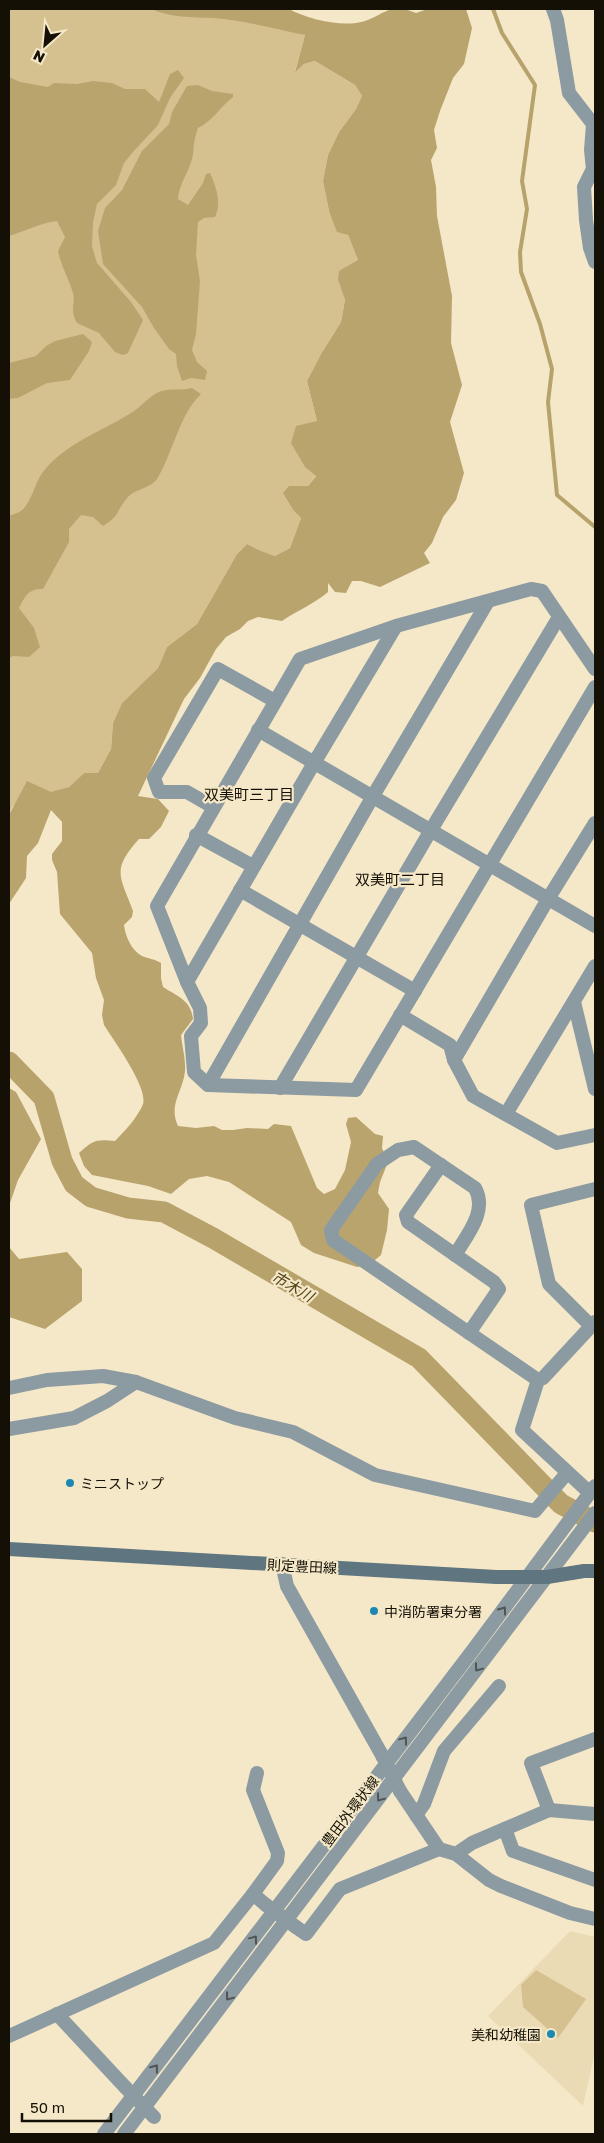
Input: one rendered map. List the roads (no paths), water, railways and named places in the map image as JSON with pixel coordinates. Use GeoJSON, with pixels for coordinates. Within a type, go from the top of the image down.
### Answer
{"type":"FeatureCollection","features":[{"type":"Feature","properties":{"kind":"main road","name":"則定豊田線"},"geometry":{"type":"LineString","coordinates":[[9,1549],[496,1578],[548,1577],[584,1570],[595,1571]]}},
{"type":"Feature","properties":{"kind":"street"},"geometry":{"type":"LineString","coordinates":[[553,9],[569,93],[593,124],[591,150],[594,169],[584,187],[590,248],[595,262]]}},
{"type":"Feature","properties":{"kind":"street"},"geometry":{"type":"LineString","coordinates":[[595,669],[542,591],[531,590],[396,626],[300,660],[196,835],[157,906],[186,982],[200,1008],[201,1023],[191,1036],[194,1072],[208,1085],[356,1090],[595,687]]}},
{"type":"Feature","properties":{"kind":"street"},"geometry":{"type":"LineString","coordinates":[[208,1085],[372,796],[487,603]]}},
{"type":"Feature","properties":{"kind":"street"},"geometry":{"type":"LineString","coordinates":[[280,1088],[431,830],[559,617]]}},
{"type":"Feature","properties":{"kind":"street"},"geometry":{"type":"LineString","coordinates":[[186,982],[314,762],[396,626]]}},
{"type":"Feature","properties":{"kind":"street"},"geometry":{"type":"LineString","coordinates":[[213,807],[187,792],[159,792],[154,778],[218,669],[275,701]]}},
{"type":"Feature","properties":{"kind":"street"},"geometry":{"type":"LineString","coordinates":[[258,730],[595,926]]}},
{"type":"Feature","properties":{"kind":"street"},"geometry":{"type":"LineString","coordinates":[[454,1060],[548,899],[595,823]]}},
{"type":"Feature","properties":{"kind":"street"},"geometry":{"type":"LineString","coordinates":[[196,835],[253,866]]}},
{"type":"Feature","properties":{"kind":"street"},"geometry":{"type":"LineString","coordinates":[[240,890],[415,991]]}},
{"type":"Feature","properties":{"kind":"street"},"geometry":{"type":"LineString","coordinates":[[506,1114],[595,966]]}},
{"type":"Feature","properties":{"kind":"street"},"geometry":{"type":"LineString","coordinates":[[574,1002],[595,1089]]}},
{"type":"Feature","properties":{"kind":"street"},"geometry":{"type":"LineString","coordinates":[[400,1015],[450,1045],[454,1060],[473,1096],[557,1144],[595,1135]]}},
{"type":"Feature","properties":{"kind":"street"},"geometry":{"type":"LineString","coordinates":[[455,1255],[478,1216],[480,1197],[475,1188],[414,1147],[398,1150],[378,1164],[331,1230],[333,1240],[538,1380]]}},
{"type":"Feature","properties":{"kind":"street"},"geometry":{"type":"LineString","coordinates":[[441,1165],[406,1215],[408,1222],[494,1282],[499,1289],[470,1333]]}},
{"type":"Feature","properties":{"kind":"street"},"geometry":{"type":"LineString","coordinates":[[590,1493],[563,1478],[522,1430],[538,1380],[543,1378],[593,1324],[549,1284],[531,1205],[595,1189]]}},
{"type":"Feature","properties":{"kind":"street"},"geometry":{"type":"LineString","coordinates":[[9,1388],[47,1380],[103,1376],[136,1382],[235,1418],[293,1432],[375,1475],[535,1511],[563,1478]]}},
{"type":"Feature","properties":{"kind":"street"},"geometry":{"type":"LineString","coordinates":[[9,1429],[74,1418],[108,1401],[136,1382]]}},
{"type":"Feature","properties":{"kind":"street","name":"豊田外環状線"},"geometry":{"type":"LineString","coordinates":[[104,2134],[590,1493]]}},
{"type":"Feature","properties":{"kind":"street","name":"豊田外環状線"},"geometry":{"type":"LineString","coordinates":[[124,2134],[595,1513]]}},
{"type":"Feature","properties":{"kind":"street"},"geometry":{"type":"LineString","coordinates":[[282,1564],[287,1586],[383,1757],[400,1792],[439,1849]]}},
{"type":"Feature","properties":{"kind":"street"},"geometry":{"type":"LineString","coordinates":[[416,1815],[424,1804],[444,1751],[499,1686]]}},
{"type":"Feature","properties":{"kind":"street"},"geometry":{"type":"LineString","coordinates":[[549,1810],[531,1764],[595,1739]]}},
{"type":"Feature","properties":{"kind":"street"},"geometry":{"type":"LineString","coordinates":[[9,2036],[214,1943],[277,1861],[278,1853],[253,1790],[258,1773]]}},
{"type":"Feature","properties":{"kind":"street"},"geometry":{"type":"LineString","coordinates":[[456,1854],[472,1843],[549,1810],[595,1814]]}},
{"type":"Feature","properties":{"kind":"street"},"geometry":{"type":"LineString","coordinates":[[504,1829],[512,1851],[595,1880]]}},
{"type":"Feature","properties":{"kind":"street"},"geometry":{"type":"LineString","coordinates":[[253,1894],[306,1934],[340,1889],[439,1849],[456,1854],[495,1883],[570,1913],[595,1918]]}},
{"type":"Feature","properties":{"kind":"street"},"geometry":{"type":"LineString","coordinates":[[56,2014],[154,2117]]}},
{"type":"Feature","properties":{"kind":"waterway"},"geometry":{"type":"LineString","coordinates":[[493,9],[502,33],[535,85],[522,181],[527,209],[520,252],[521,272],[540,324],[552,369],[548,402],[557,495],[595,527]]}},
{"type":"Feature","properties":{"kind":"waterway","name":"市木川"},"geometry":{"type":"LineString","coordinates":[[9,1062],[44,1098],[62,1161],[74,1184],[91,1197],[128,1208],[164,1212],[213,1238],[419,1358],[561,1504],[595,1522]]}},
{"type":"Feature","properties":{"kind":"place","name":"ミニストップ"},"geometry":{"type":"Point","coordinates":[70,1483]}},
{"type":"Feature","properties":{"kind":"place","name":"中消防署東分署"},"geometry":{"type":"Point","coordinates":[374,1611]}},
{"type":"Feature","properties":{"kind":"place","name":"美和幼稚園"},"geometry":{"type":"Point","coordinates":[551,2034]}},
{"type":"Feature","properties":{"kind":"district","name":"双美町三丁目"},"geometry":{"type":"Point","coordinates":[249,794]}},
{"type":"Feature","properties":{"kind":"district","name":"双美町二丁目"},"geometry":{"type":"Point","coordinates":[400,879]}}]}
